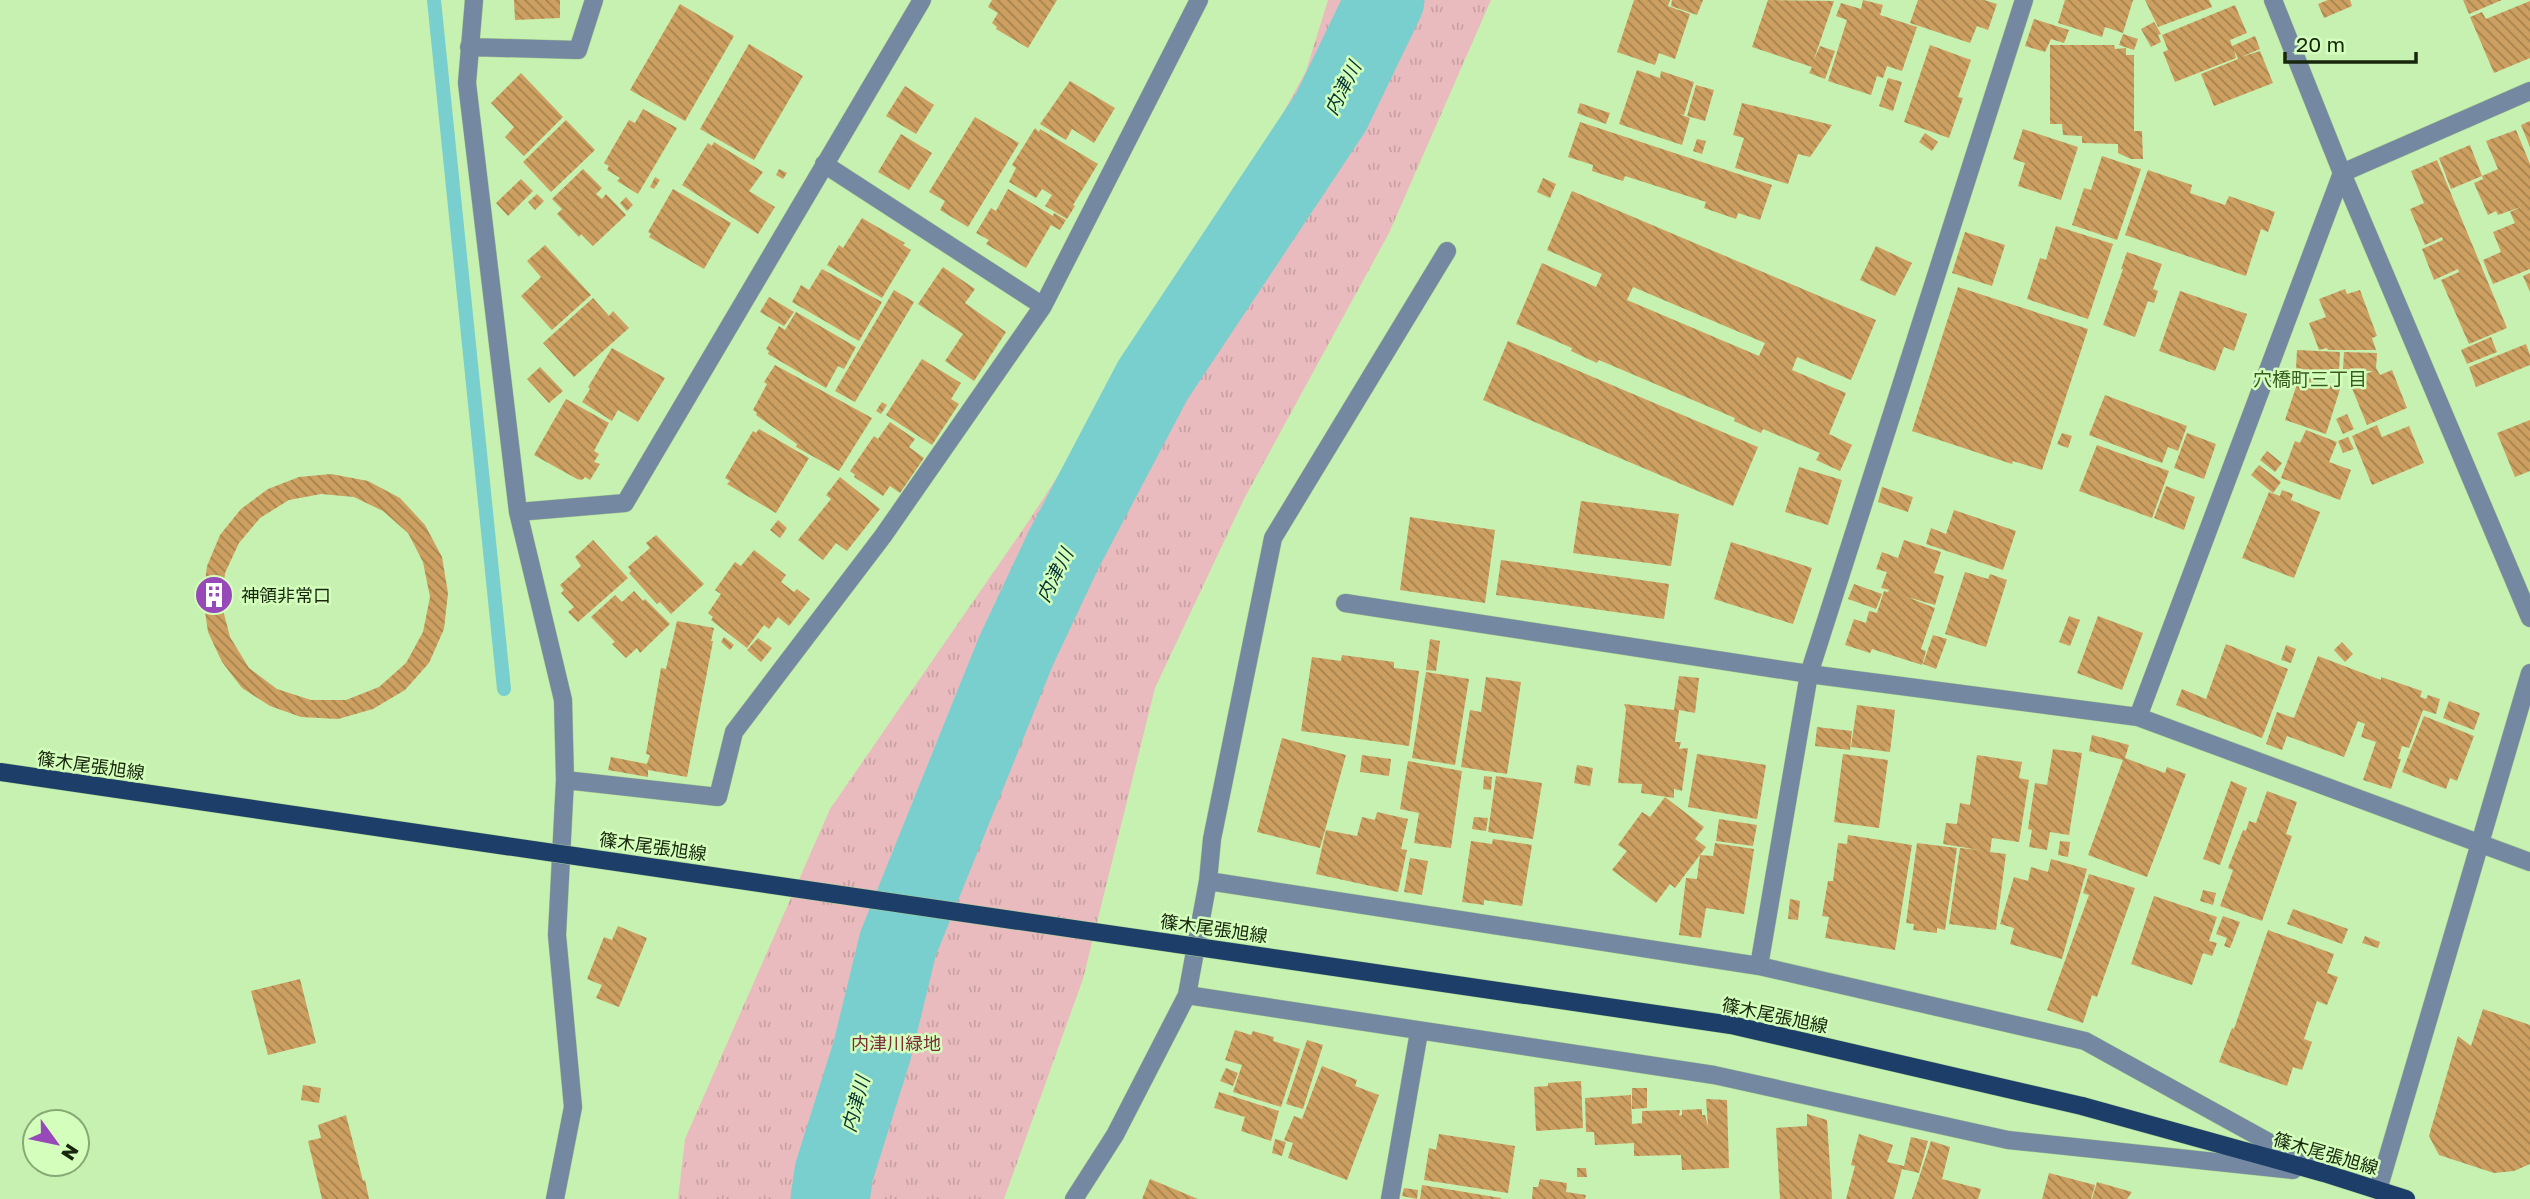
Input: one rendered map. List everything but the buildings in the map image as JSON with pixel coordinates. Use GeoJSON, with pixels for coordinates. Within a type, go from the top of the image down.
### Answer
{"type":"FeatureCollection","features":[{"type":"Feature","properties":{"kind":"main road","name":"篠木尾張旭線"},"geometry":{"type":"LineString","coordinates":[[0,772],[1731,1025],[2082,1106],[2324,1173],[2406,1199]]}},
{"type":"Feature","properties":{"kind":"street"},"geometry":{"type":"LineString","coordinates":[[474,0],[467,83],[518,512],[562,701],[565,780],[557,935],[573,1107],[555,1199]]}},
{"type":"Feature","properties":{"kind":"street"},"geometry":{"type":"LineString","coordinates":[[469,47],[578,50],[594,0]]}},
{"type":"Feature","properties":{"kind":"street"},"geometry":{"type":"LineString","coordinates":[[518,512],[625,503],[922,0]]}},
{"type":"Feature","properties":{"kind":"street"},"geometry":{"type":"LineString","coordinates":[[565,780],[718,797],[734,732],[883,536],[1043,306],[1199,0]]}},
{"type":"Feature","properties":{"kind":"street"},"geometry":{"type":"LineString","coordinates":[[1759,965],[1809,674],[2024,0]]}},
{"type":"Feature","properties":{"kind":"street"},"geometry":{"type":"LineString","coordinates":[[2273,0],[2342,173],[2530,618]]}},
{"type":"Feature","properties":{"kind":"street"},"geometry":{"type":"LineString","coordinates":[[2138,718],[2342,173],[2530,91]]}},
{"type":"Feature","properties":{"kind":"street"},"geometry":{"type":"LineString","coordinates":[[824,164],[1043,306]]}},
{"type":"Feature","properties":{"kind":"street"},"geometry":{"type":"LineString","coordinates":[[1074,1199],[1115,1135],[1187,995],[1208,881],[1212,839],[1273,538],[1447,251]]}},
{"type":"Feature","properties":{"kind":"street"},"geometry":{"type":"LineString","coordinates":[[1345,603],[1809,674],[2138,718],[2530,862]]}},
{"type":"Feature","properties":{"kind":"street"},"geometry":{"type":"LineString","coordinates":[[2378,1190],[2530,673]]}},
{"type":"Feature","properties":{"kind":"street"},"geometry":{"type":"LineString","coordinates":[[1208,881],[1759,965],[2085,1041],[2324,1173]]}},
{"type":"Feature","properties":{"kind":"street"},"geometry":{"type":"LineString","coordinates":[[1187,995],[1714,1075],[2008,1140],[2324,1173]]}},
{"type":"Feature","properties":{"kind":"street"},"geometry":{"type":"LineString","coordinates":[[1390,1199],[1419,1032]]}},
{"type":"Feature","properties":{"kind":"green space","name":"内津川緑地"},"geometry":{"type":"Polygon","coordinates":[[[1328,0],[1491,0],[1389,233],[1244,499],[1155,688],[1083,979],[1004,1199],[678,1199],[685,1139],[830,809],[1028,522],[1229,212],[1306,71],[1328,0]]]}},
{"type":"Feature","properties":{"kind":"waterway"},"geometry":{"type":"LineString","coordinates":[[434,0],[504,689]]}},
{"type":"Feature","properties":{"kind":"waterway","name":"内津川"},"geometry":{"type":"LineString","coordinates":[[830,1199],[834,1172],[872,1051],[898,944],[1016,651],[1064,549],[1153,380],[1331,112],[1385,0]]}},
{"type":"Feature","properties":{"kind":"place","name":"神領非常口"},"geometry":{"type":"Point","coordinates":[214,595]}},
{"type":"Feature","properties":{"kind":"district","name":"穴橋町三丁目"},"geometry":{"type":"Point","coordinates":[2310,378]}}]}
